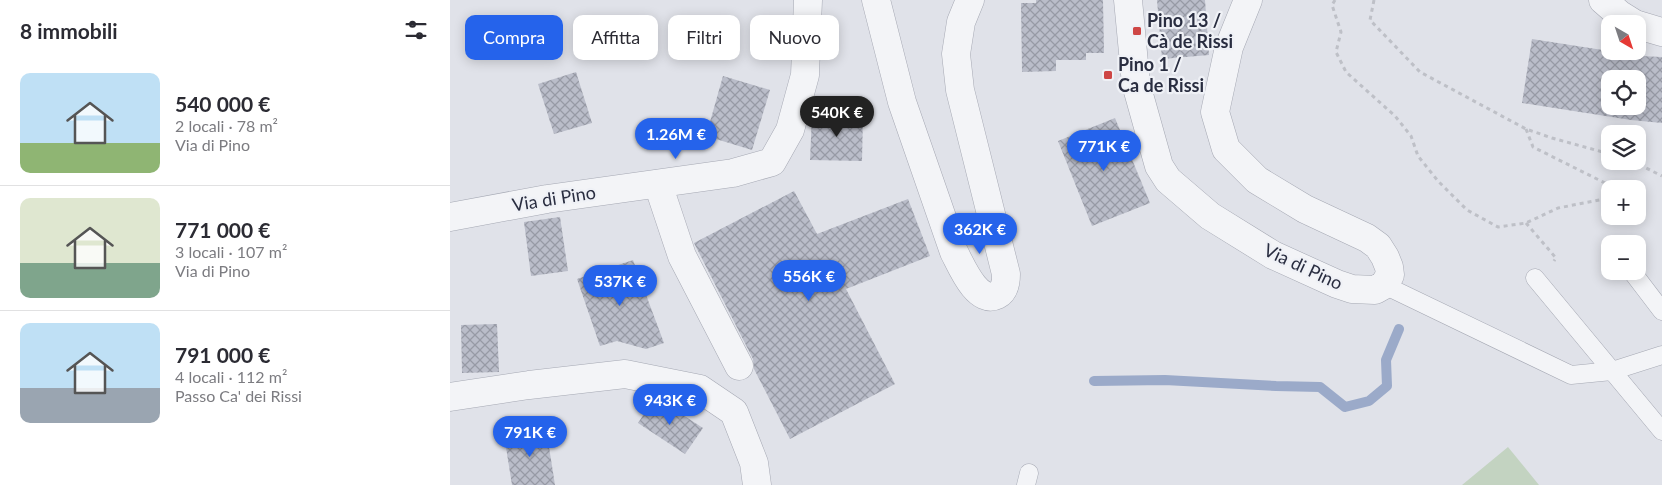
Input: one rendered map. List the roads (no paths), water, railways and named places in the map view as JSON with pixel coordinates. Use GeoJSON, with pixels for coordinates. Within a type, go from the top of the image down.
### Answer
{"type":"FeatureCollection","features":[{"type":"Feature","properties":{"kind":"street","name":"Via di Pino"},"geometry":{"type":"LineString","coordinates":[[450,217],[547,199],[733,173],[772,162],[790,130],[805,75],[808,0]]}},
{"type":"Feature","properties":{"kind":"street"},"geometry":{"type":"LineString","coordinates":[[876,0],[902,102],[954,252],[964,272],[976,288],[982,294],[990,296],[998,295],[1004,289],[1006,274],[960,90],[956,54],[962,22],[970,0]]}},
{"type":"Feature","properties":{"kind":"street","name":"Via di Pino"},"geometry":{"type":"LineString","coordinates":[[1128,0],[1136,84],[1159,166],[1168,180],[1210,216],[1273,255],[1352,289],[1374,290],[1384,285]]}},
{"type":"Feature","properties":{"kind":"street"},"geometry":{"type":"LineString","coordinates":[[1248,0],[1229,47],[1215,112],[1226,148],[1257,180],[1305,209],[1368,238],[1378,246],[1386,257],[1389,267],[1390,275],[1384,285]]}},
{"type":"Feature","properties":{"kind":"street"},"geometry":{"type":"LineString","coordinates":[[1603,0],[1621,15]]}},
{"type":"Feature","properties":{"kind":"street"},"geometry":{"type":"LineString","coordinates":[[1646,27],[1662,32]]}},
{"type":"Feature","properties":{"kind":"street"},"geometry":{"type":"LineString","coordinates":[[658,184],[682,256],[739,366]]}},
{"type":"Feature","properties":{"kind":"street"},"geometry":{"type":"LineString","coordinates":[[450,397],[529,385],[625,374],[700,388],[734,412],[754,463],[757,485]]}},
{"type":"Feature","properties":{"kind":"lane"},"geometry":{"type":"LineString","coordinates":[[1535,278],[1662,431]]}},
{"type":"Feature","properties":{"kind":"lane"},"geometry":{"type":"LineString","coordinates":[[1639,280],[1662,310]]}},
{"type":"Feature","properties":{"kind":"lane"},"geometry":{"type":"LineString","coordinates":[[1384,285],[1571,374],[1612,371],[1662,355]]}},
{"type":"Feature","properties":{"kind":"waterway"},"geometry":{"type":"LineString","coordinates":[[1094,381],[1165,380],[1320,387],[1345,407],[1369,401],[1387,386],[1386,360],[1399,329]]}},
{"type":"Feature","properties":{"kind":"place","name":"Pino 13 / Cà de Rissi"},"geometry":{"type":"Point","coordinates":[1137,31]}},
{"type":"Feature","properties":{"kind":"place","name":"Pino 1 / Ca de Rissi"},"geometry":{"type":"Point","coordinates":[1108,75]}}]}
